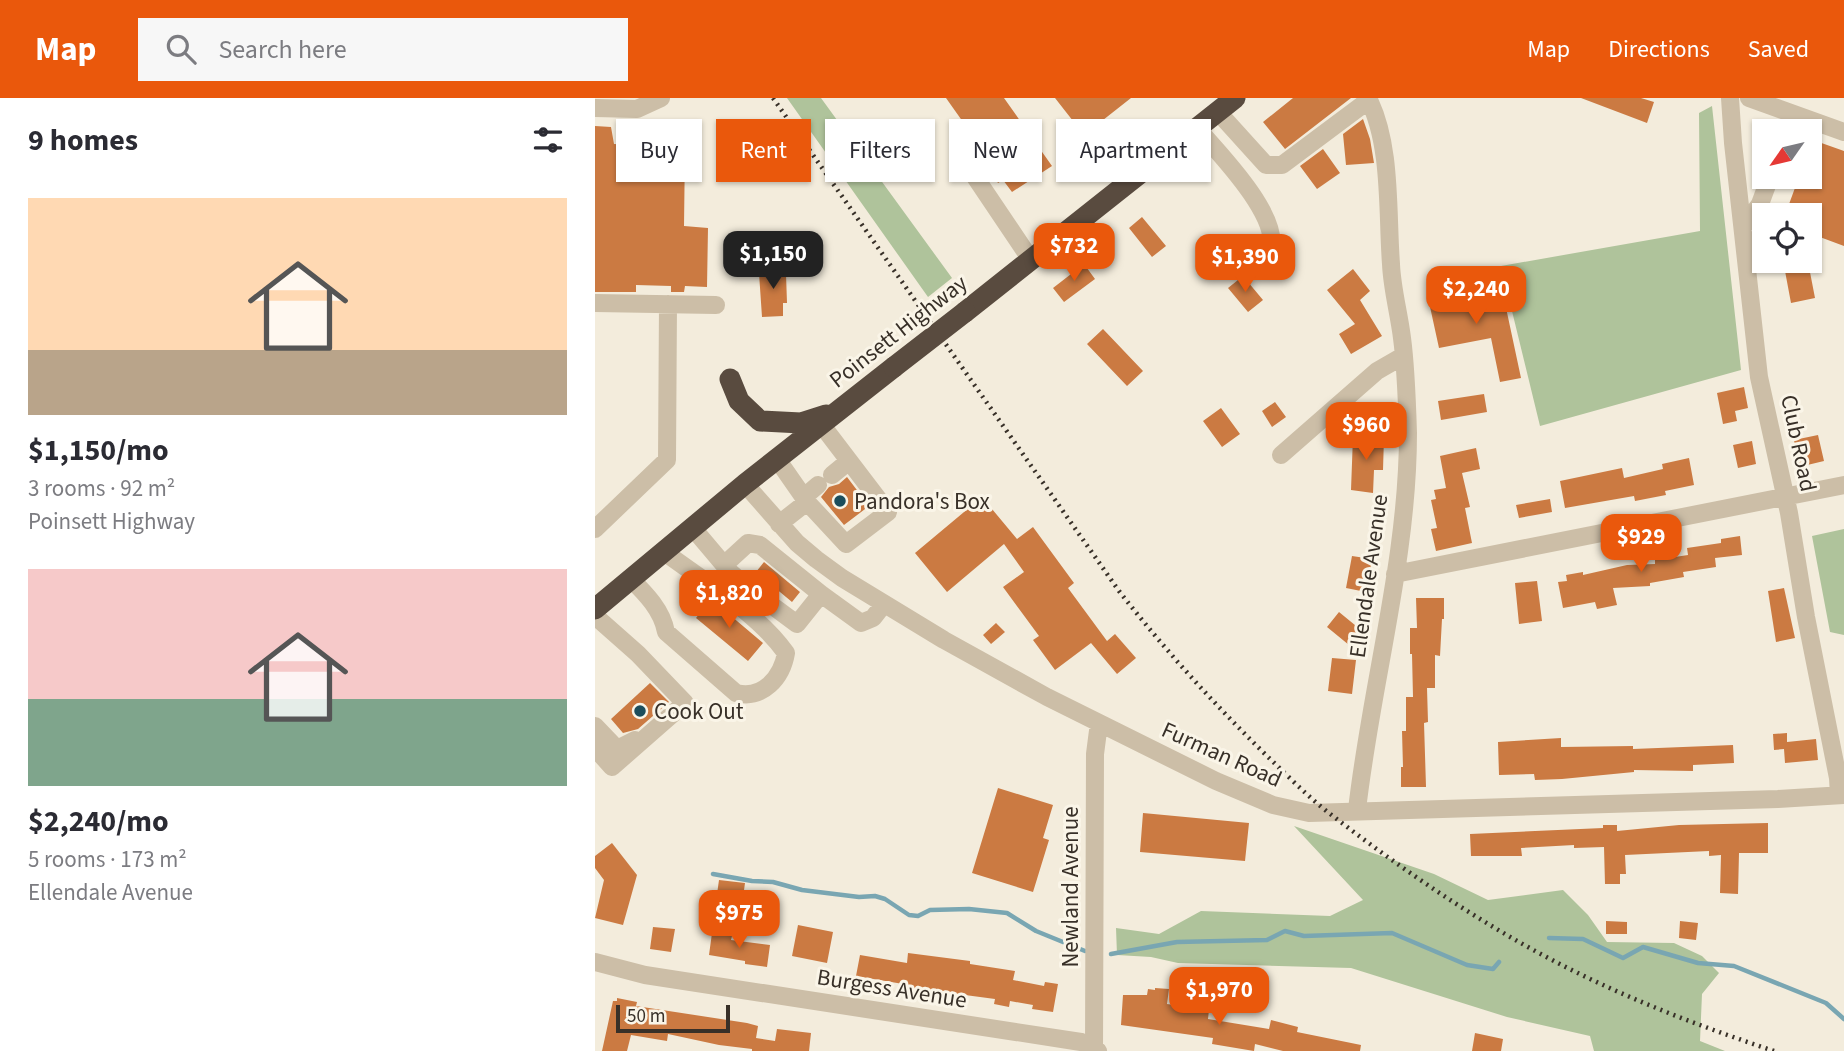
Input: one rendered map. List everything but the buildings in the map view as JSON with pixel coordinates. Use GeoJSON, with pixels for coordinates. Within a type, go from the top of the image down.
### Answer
{"type":"FeatureCollection","features":[{"type":"Feature","properties":{"kind":"highway","name":"Poinsett Highway"},"geometry":{"type":"LineString","coordinates":[[1209,119],[1235,98]]}},
{"type":"Feature","properties":{"kind":"highway","name":"Poinsett Highway"},"geometry":{"type":"LineString","coordinates":[[595,609],[745,484],[1129,182]]}},
{"type":"Feature","properties":{"kind":"highway"},"geometry":{"type":"LineString","coordinates":[[730,379],[739,401],[760,421],[801,423],[838,411]]}},
{"type":"Feature","properties":{"kind":"street"},"geometry":{"type":"LineString","coordinates":[[595,108],[637,109],[661,98]]}},
{"type":"Feature","properties":{"kind":"street","name":"Club Road"},"geometry":{"type":"LineString","coordinates":[[1730,98],[1759,377],[1785,496],[1841,795]]}},
{"type":"Feature","properties":{"kind":"street"},"geometry":{"type":"LineString","coordinates":[[1749,98],[1785,119]]}},
{"type":"Feature","properties":{"kind":"street"},"geometry":{"type":"LineString","coordinates":[[1218,112],[1266,165],[1273,167],[1282,165],[1369,99]]}},
{"type":"Feature","properties":{"kind":"street","name":"Ellendale Avenue"},"geometry":{"type":"LineString","coordinates":[[1357,810],[1395,574],[1408,433],[1403,356],[1391,267],[1388,203],[1380,132],[1369,99]]}},
{"type":"Feature","properties":{"kind":"street"},"geometry":{"type":"LineString","coordinates":[[1822,128],[1844,132]]}},
{"type":"Feature","properties":{"kind":"street"},"geometry":{"type":"LineString","coordinates":[[1211,144],[1245,182],[1269,228],[1272,242],[1270,253],[1260,262]]}},
{"type":"Feature","properties":{"kind":"street"},"geometry":{"type":"LineString","coordinates":[[978,182],[1031,260]]}},
{"type":"Feature","properties":{"kind":"street"},"geometry":{"type":"LineString","coordinates":[[1743,227],[1760,204],[1766,189]]}},
{"type":"Feature","properties":{"kind":"street"},"geometry":{"type":"LineString","coordinates":[[595,303],[716,305]]}},
{"type":"Feature","properties":{"kind":"street"},"geometry":{"type":"LineString","coordinates":[[595,530],[667,460],[668,304]]}},
{"type":"Feature","properties":{"kind":"street"},"geometry":{"type":"LineString","coordinates":[[1280,455],[1377,371],[1403,356]]}},
{"type":"Feature","properties":{"kind":"street"},"geometry":{"type":"LineString","coordinates":[[777,459],[816,490],[846,544],[888,512],[821,424]]}},
{"type":"Feature","properties":{"kind":"street"},"geometry":{"type":"LineString","coordinates":[[779,524],[849,461]]}},
{"type":"Feature","properties":{"kind":"street","name":"Furman Road"},"geometry":{"type":"LineString","coordinates":[[745,484],[797,543],[816,559],[884,604],[998,670],[1099,723],[1273,805],[1309,813],[1841,795]]}},
{"type":"Feature","properties":{"kind":"street"},"geometry":{"type":"LineString","coordinates":[[1395,574],[1844,485]]}},
{"type":"Feature","properties":{"kind":"street"},"geometry":{"type":"LineString","coordinates":[[692,527],[724,565],[751,590],[797,624],[821,594]]}},
{"type":"Feature","properties":{"kind":"street"},"geometry":{"type":"LineString","coordinates":[[724,565],[752,542],[760,545],[861,623],[873,618],[884,604]]}},
{"type":"Feature","properties":{"kind":"street"},"geometry":{"type":"LineString","coordinates":[[630,578],[664,620],[666,632],[737,694],[748,696],[761,692],[773,682],[784,666],[786,653],[775,638],[731,601],[663,551]]}},
{"type":"Feature","properties":{"kind":"street"},"geometry":{"type":"LineString","coordinates":[[595,616],[638,654],[685,703],[612,767],[595,748]]}},
{"type":"Feature","properties":{"kind":"street"},"geometry":{"type":"LineString","coordinates":[[595,726],[617,749],[630,744],[680,698]]}},
{"type":"Feature","properties":{"kind":"street","name":"Newland Avenue"},"geometry":{"type":"LineString","coordinates":[[1095,1051],[1095,754],[1099,723]]}},
{"type":"Feature","properties":{"kind":"street","name":"Burgess Avenue"},"geometry":{"type":"LineString","coordinates":[[595,962],[645,975],[1080,1042],[1095,1051]]}},
{"type":"Feature","properties":{"kind":"green space"},"geometry":{"type":"Polygon","coordinates":[[[787,98],[821,98],[836,119],[825,119],[825,152],[811,132],[811,119],[802,119],[787,98]]]}},
{"type":"Feature","properties":{"kind":"green space"},"geometry":{"type":"Polygon","coordinates":[[[1712,106],[1741,370],[1540,426],[1501,266],[1700,231],[1699,113],[1712,106]]]}},
{"type":"Feature","properties":{"kind":"green space"},"geometry":{"type":"Polygon","coordinates":[[[847,182],[882,182],[952,278],[928,297],[847,182]]]}},
{"type":"Feature","properties":{"kind":"green space"},"geometry":{"type":"Polygon","coordinates":[[[1844,529],[1844,635],[1830,632],[1812,536],[1844,529]]]}},
{"type":"Feature","properties":{"kind":"green space"},"geometry":{"type":"Polygon","coordinates":[[[1294,826],[1434,874],[1488,900],[1563,890],[1588,915],[1607,942],[1674,943],[1702,956],[1719,973],[1702,994],[1700,1041],[1725,1051],[1594,1051],[1590,1036],[1507,1017],[1351,968],[1178,963],[1151,957],[1117,955],[1116,928],[1159,934],[1201,911],[1330,916],[1363,900],[1294,826]]]}},
{"type":"Feature","properties":{"kind":"waterway"},"geometry":{"type":"LineString","coordinates":[[713,874],[773,882],[802,890],[859,897],[875,896],[885,899],[909,915],[918,916],[930,910],[969,909],[1007,913],[1036,931],[1085,951]]}},
{"type":"Feature","properties":{"kind":"waterway"},"geometry":{"type":"LineString","coordinates":[[1111,954],[1177,942],[1267,940],[1285,931],[1304,936],[1392,933],[1467,965],[1493,969],[1499,962]]}},
{"type":"Feature","properties":{"kind":"waterway"},"geometry":{"type":"LineString","coordinates":[[1549,938],[1583,939],[1623,958],[1643,947],[1698,963],[1734,966],[1826,1003],[1844,1019]]}},
{"type":"Feature","properties":{"kind":"railway"},"geometry":{"type":"LineString","coordinates":[[773,98],[1119,591],[1209,696],[1297,785],[1383,854],[1467,911],[1525,945],[1635,999],[1774,1051]]}},
{"type":"Feature","properties":{"kind":"place","name":"Pandora's Box"},"geometry":{"type":"Point","coordinates":[840,501]}},
{"type":"Feature","properties":{"kind":"place","name":"Cook Out"},"geometry":{"type":"Point","coordinates":[640,711]}}]}
